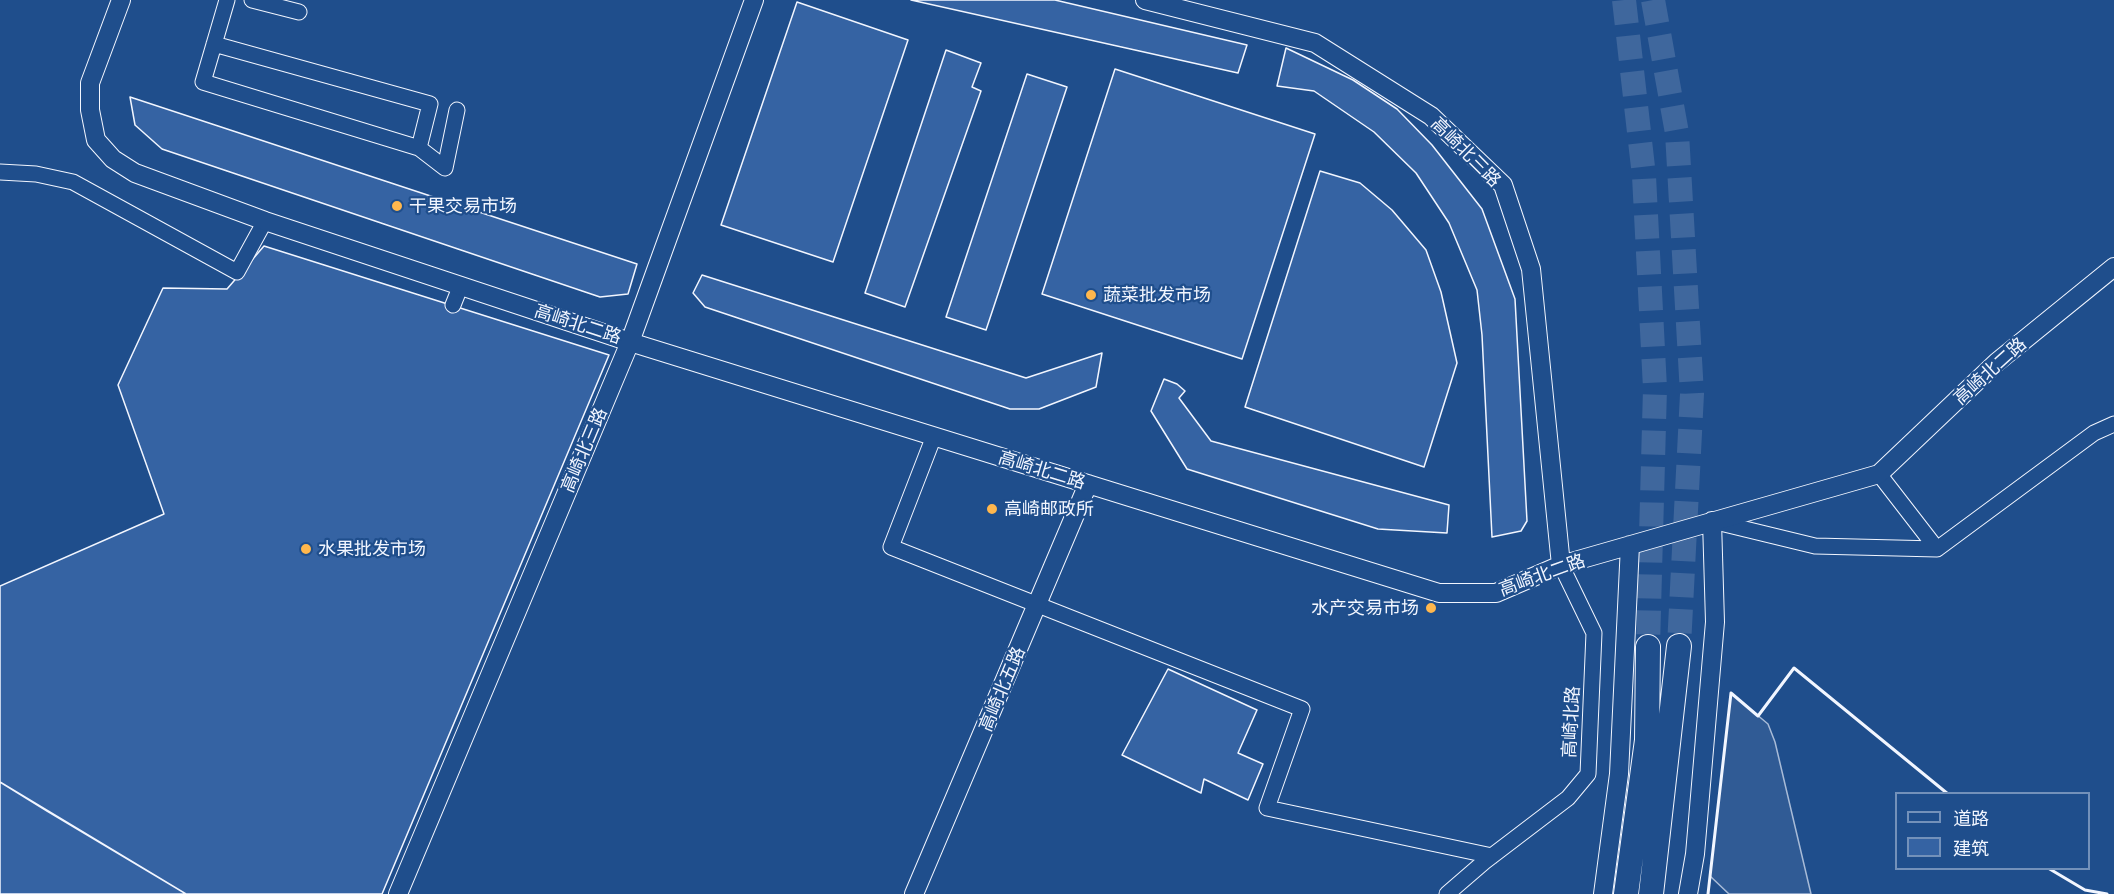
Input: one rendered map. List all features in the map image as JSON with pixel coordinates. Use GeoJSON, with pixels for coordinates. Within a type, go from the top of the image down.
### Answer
{"type":"FeatureCollection","features":[{"type":"Feature","properties":{"kind":"highway"},"geometry":{"type":"LineString","coordinates":[[1651,894],[1679,646]]}},
{"type":"Feature","properties":{"kind":"highway"},"geometry":{"type":"LineString","coordinates":[[1626,894],[1647,740],[1648,647]]}},
{"type":"Feature","properties":{"kind":"street","name":"高崎北二路"},"geometry":{"type":"LineString","coordinates":[[121,0],[90,83],[90,111],[96,140],[113,159],[135,173],[265,221],[630,342],[1439,592],[1496,593],[1561,565],[1879,474],[1997,362],[2114,267]]}},
{"type":"Feature","properties":{"kind":"street"},"geometry":{"type":"LineString","coordinates":[[227,0],[203,82],[419,148],[445,168],[457,110]]}},
{"type":"Feature","properties":{"kind":"street"},"geometry":{"type":"LineString","coordinates":[[252,0],[300,12]]}},
{"type":"Feature","properties":{"kind":"street","name":"高崎北三路"},"geometry":{"type":"LineString","coordinates":[[398,894],[630,342],[754,0]]}},
{"type":"Feature","properties":{"kind":"street","name":"高崎北三路"},"geometry":{"type":"LineString","coordinates":[[1145,0],[1315,43],[1431,116],[1503,185],[1531,269],[1561,565]]}},
{"type":"Feature","properties":{"kind":"street"},"geometry":{"type":"LineString","coordinates":[[214,45],[430,104],[419,148]]}},
{"type":"Feature","properties":{"kind":"street"},"geometry":{"type":"LineString","coordinates":[[0,172],[36,174],[73,182],[237,272],[265,221]]}},
{"type":"Feature","properties":{"kind":"street"},"geometry":{"type":"LineString","coordinates":[[453,305],[460,285]]}},
{"type":"Feature","properties":{"kind":"street"},"geometry":{"type":"LineString","coordinates":[[1688,894],[1695,854],[1715,622],[1712,521],[1815,546],[1937,549],[2094,433],[2114,424]]}},
{"type":"Feature","properties":{"kind":"street"},"geometry":{"type":"LineString","coordinates":[[934,436],[891,547],[1302,709],[1267,808],[1492,856]]}},
{"type":"Feature","properties":{"kind":"street"},"geometry":{"type":"LineString","coordinates":[[1879,474],[1937,549]]}},
{"type":"Feature","properties":{"kind":"street","name":"高崎北五路"},"geometry":{"type":"LineString","coordinates":[[914,894],[1089,484]]}},
{"type":"Feature","properties":{"kind":"street"},"geometry":{"type":"LineString","coordinates":[[1603,894],[1619,774],[1630,545]]}},
{"type":"Feature","properties":{"kind":"street","name":"高崎北路"},"geometry":{"type":"LineString","coordinates":[[1447,894],[1568,798],[1588,774],[1594,633],[1561,565]]}},
{"type":"Feature","properties":{"kind":"shaded area"},"geometry":{"type":"Polygon","coordinates":[[[1731,693],[1768,724],[1775,742],[1811,894],[1729,894],[1710,876],[1731,693]]]}},
{"type":"Feature","properties":{"kind":"building"},"geometry":{"type":"Polygon","coordinates":[[[911,0],[1055,0],[1247,45],[1238,73],[911,0]]]}},
{"type":"Feature","properties":{"kind":"building"},"geometry":{"type":"Polygon","coordinates":[[[797,2],[908,40],[833,262],[721,225],[797,2]]]}},
{"type":"Feature","properties":{"kind":"building"},"geometry":{"type":"Polygon","coordinates":[[[1286,48],[1353,80],[1397,109],[1432,145],[1482,209],[1515,299],[1527,521],[1521,531],[1492,537],[1482,335],[1477,290],[1449,223],[1416,173],[1374,132],[1314,91],[1277,86],[1286,48]]]}},
{"type":"Feature","properties":{"kind":"building"},"geometry":{"type":"Polygon","coordinates":[[[946,50],[981,63],[972,87],[981,91],[905,307],[865,293],[946,50]]]}},
{"type":"Feature","properties":{"kind":"building"},"geometry":{"type":"Polygon","coordinates":[[[1115,69],[1315,134],[1242,359],[1042,294],[1115,69]]]}},
{"type":"Feature","properties":{"kind":"building"},"geometry":{"type":"Polygon","coordinates":[[[1027,74],[1067,87],[986,330],[946,317],[1027,74]]]}},
{"type":"Feature","properties":{"kind":"building","name":"干果交易市场"},"geometry":{"type":"Polygon","coordinates":[[[130,97],[637,264],[628,294],[600,297],[162,149],[135,125],[130,97]]]}},
{"type":"Feature","properties":{"kind":"building"},"geometry":{"type":"Polygon","coordinates":[[[1320,171],[1360,183],[1392,210],[1426,250],[1441,292],[1457,363],[1424,467],[1245,407],[1320,171]]]}},
{"type":"Feature","properties":{"kind":"building","name":"水果批发市场"},"geometry":{"type":"Polygon","coordinates":[[[264,246],[609,355],[382,894],[186,894],[0,782],[0,586],[164,514],[118,385],[163,288],[227,289],[264,246]]]}},
{"type":"Feature","properties":{"kind":"building"},"geometry":{"type":"Polygon","coordinates":[[[702,275],[1026,378],[1102,353],[1096,387],[1039,409],[1010,409],[705,307],[693,293],[702,275]]]}},
{"type":"Feature","properties":{"kind":"building"},"geometry":{"type":"Polygon","coordinates":[[[1164,379],[1177,384],[1185,391],[1179,398],[1211,441],[1449,505],[1447,533],[1378,529],[1187,469],[1151,411],[1164,379]]]}},
{"type":"Feature","properties":{"kind":"building"},"geometry":{"type":"Polygon","coordinates":[[[1168,669],[1257,710],[1238,753],[1263,764],[1248,800],[1204,779],[1201,793],[1122,755],[1168,669]]]}},
{"type":"Feature","properties":{"kind":"building"},"geometry":{"type":"Polygon","coordinates":[[[0,782],[47,811],[186,894],[0,894],[0,782]]]}},
{"type":"Feature","properties":{"kind":"tunnel"},"geometry":{"type":"LineString","coordinates":[[1624,0],[1644,176],[1655,388],[1648,647]]}},
{"type":"Feature","properties":{"kind":"tunnel"},"geometry":{"type":"LineString","coordinates":[[1653,0],[1677,133],[1692,394],[1679,646]]}},
{"type":"Feature","properties":{"kind":"wall"},"geometry":{"type":"LineString","coordinates":[[1708,894],[1731,693],[1758,716],[1794,668],[1946,792]]}},
{"type":"Feature","properties":{"kind":"wall"},"geometry":{"type":"LineString","coordinates":[[2051,870],[2085,890],[2107,894]]}},
{"type":"Feature","properties":{"kind":"place","name":"干果交易市场"},"geometry":{"type":"Point","coordinates":[397,206]}},
{"type":"Feature","properties":{"kind":"place","name":"蔬菜批发市场"},"geometry":{"type":"Point","coordinates":[1091,295]}},
{"type":"Feature","properties":{"kind":"place","name":"高崎邮政所"},"geometry":{"type":"Point","coordinates":[992,509]}},
{"type":"Feature","properties":{"kind":"place","name":"水果批发市场"},"geometry":{"type":"Point","coordinates":[306,549]}},
{"type":"Feature","properties":{"kind":"place","name":"水产交易市场"},"geometry":{"type":"Point","coordinates":[1431,608]}}]}
